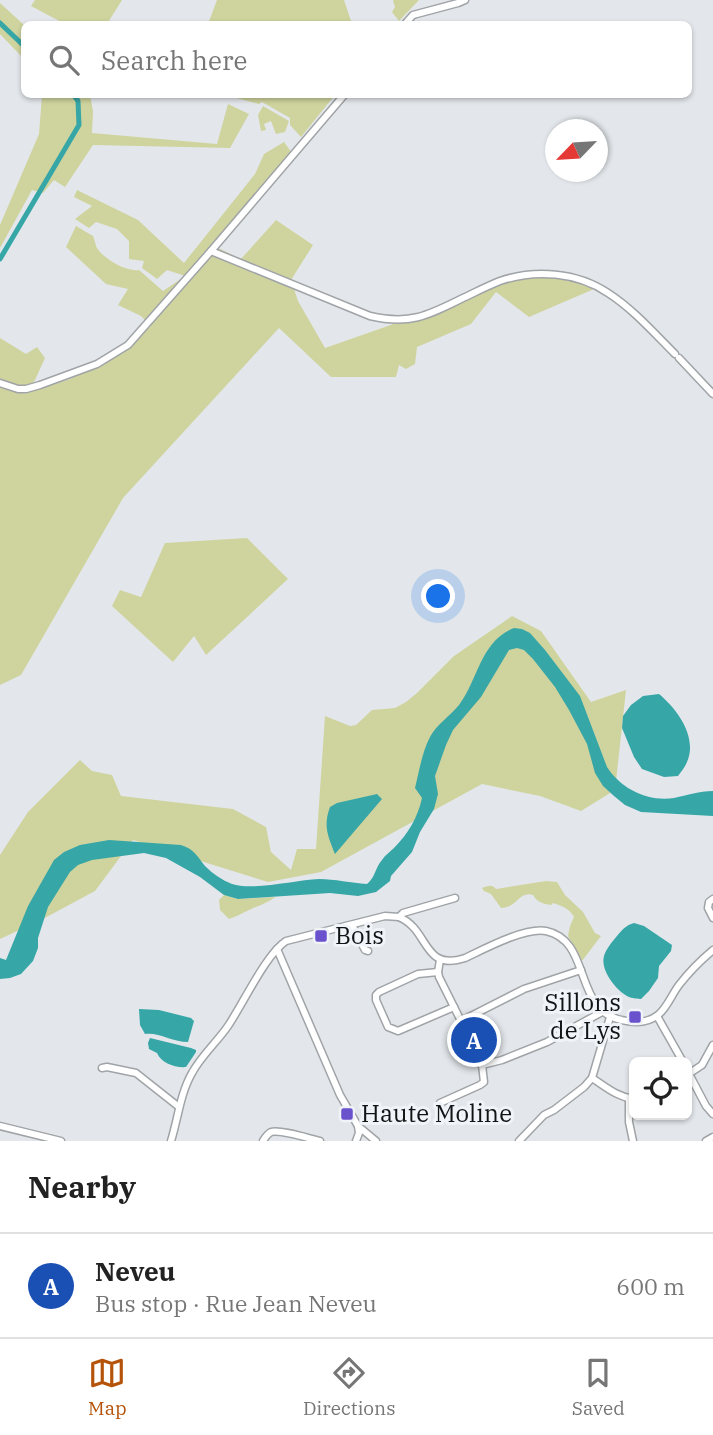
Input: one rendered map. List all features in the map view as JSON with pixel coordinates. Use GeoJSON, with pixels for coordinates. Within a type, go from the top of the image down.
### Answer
{"type":"FeatureCollection","features":[{"type":"Feature","properties":{"kind":"street"},"geometry":{"type":"LineString","coordinates":[[408,21],[413,15],[466,0]]}},
{"type":"Feature","properties":{"kind":"street"},"geometry":{"type":"LineString","coordinates":[[0,383],[18,389],[64,377],[108,358],[136,337],[342,98]]}},
{"type":"Feature","properties":{"kind":"street"},"geometry":{"type":"LineString","coordinates":[[211,251],[370,316],[389,320],[408,320],[430,315],[503,280],[534,274],[561,275],[606,291],[641,321],[713,394]]}},
{"type":"Feature","properties":{"kind":"street"},"geometry":{"type":"LineString","coordinates":[[399,917],[403,913],[455,898]]}},
{"type":"Feature","properties":{"kind":"street"},"geometry":{"type":"LineString","coordinates":[[713,899],[708,905],[713,918]]}},
{"type":"Feature","properties":{"kind":"street"},"geometry":{"type":"LineString","coordinates":[[171,1141],[179,1107],[191,1075],[229,1025],[271,957],[286,941],[385,916],[399,917],[412,926],[435,957],[446,962],[455,961],[523,933],[541,931],[553,934],[568,944],[593,999],[602,1012],[610,1017],[633,1022],[657,1016],[687,975],[713,950]]}},
{"type":"Feature","properties":{"kind":"street"},"geometry":{"type":"LineString","coordinates":[[352,925],[368,951]]}},
{"type":"Feature","properties":{"kind":"street"},"geometry":{"type":"LineString","coordinates":[[277,949],[328,1069],[358,1126],[356,1141]]}},
{"type":"Feature","properties":{"kind":"street"},"geometry":{"type":"LineString","coordinates":[[440,960],[438,972],[478,1062],[482,1065],[484,1082],[440,1103]]}},
{"type":"Feature","properties":{"kind":"street"},"geometry":{"type":"LineString","coordinates":[[461,1021],[524,989],[581,970]]}},
{"type":"Feature","properties":{"kind":"street"},"geometry":{"type":"LineString","coordinates":[[438,972],[418,974],[376,995],[388,1027],[398,1031],[454,1007]]}},
{"type":"Feature","properties":{"kind":"street"},"geometry":{"type":"LineString","coordinates":[[482,1065],[536,1046],[602,1012]]}},
{"type":"Feature","properties":{"kind":"street"},"geometry":{"type":"LineString","coordinates":[[657,1016],[680,1057]]}},
{"type":"Feature","properties":{"kind":"street"},"geometry":{"type":"LineString","coordinates":[[519,1141],[544,1115],[584,1087],[592,1078],[610,1017]]}},
{"type":"Feature","properties":{"kind":"street"},"geometry":{"type":"LineString","coordinates":[[692,1070],[702,1065],[713,1045]]}},
{"type":"Feature","properties":{"kind":"street"},"geometry":{"type":"LineString","coordinates":[[102,1068],[136,1073],[179,1107]]}},
{"type":"Feature","properties":{"kind":"street"},"geometry":{"type":"LineString","coordinates":[[592,1078],[612,1092],[629,1098]]}},
{"type":"Feature","properties":{"kind":"street"},"geometry":{"type":"LineString","coordinates":[[692,1082],[713,1114]]}},
{"type":"Feature","properties":{"kind":"street"},"geometry":{"type":"LineString","coordinates":[[629,1120],[633,1141]]}},
{"type":"Feature","properties":{"kind":"street"},"geometry":{"type":"LineString","coordinates":[[0,1126],[61,1141]]}},
{"type":"Feature","properties":{"kind":"street"},"geometry":{"type":"LineString","coordinates":[[358,1126],[376,1141]]}},
{"type":"Feature","properties":{"kind":"street"},"geometry":{"type":"LineString","coordinates":[[263,1141],[271,1132],[320,1141]]}},
{"type":"Feature","properties":{"kind":"street"},"geometry":{"type":"LineString","coordinates":[[362,1141],[366,1132]]}},
{"type":"Feature","properties":{"kind":"street"},"geometry":{"type":"LineString","coordinates":[[706,1141],[713,1137]]}},
{"type":"Feature","properties":{"kind":"green space"},"geometry":{"type":"Polygon","coordinates":[[[35,0],[122,0],[109,21],[59,21],[31,6],[35,0]]]}},
{"type":"Feature","properties":{"kind":"green space"},"geometry":{"type":"Polygon","coordinates":[[[217,0],[344,0],[351,21],[209,21],[217,0]]]}},
{"type":"Feature","properties":{"kind":"green space"},"geometry":{"type":"Polygon","coordinates":[[[394,0],[419,0],[399,21],[392,12],[395,7],[394,0]]]}},
{"type":"Feature","properties":{"kind":"green space"},"geometry":{"type":"Polygon","coordinates":[[[0,3],[21,22],[21,56],[0,34],[0,3]]]}},
{"type":"Feature","properties":{"kind":"green space"},"geometry":{"type":"Polygon","coordinates":[[[42,98],[91,98],[92,133],[217,144],[228,104],[249,114],[230,148],[93,145],[65,187],[54,180],[43,193],[32,190],[0,248],[0,225],[39,134],[42,98]]]}},
{"type":"Feature","properties":{"kind":"green space"},"geometry":{"type":"Polygon","coordinates":[[[236,98],[333,98],[301,137],[290,125],[290,118],[262,102],[259,104],[236,98]]]}},
{"type":"Feature","properties":{"kind":"green space"},"geometry":{"type":"Polygon","coordinates":[[[263,106],[289,121],[285,132],[276,134],[271,121],[264,124],[266,130],[261,131],[258,115],[263,106]]]}},
{"type":"Feature","properties":{"kind":"green space"},"geometry":{"type":"Polygon","coordinates":[[[284,142],[292,153],[214,246],[241,259],[276,220],[313,245],[291,280],[298,301],[325,348],[505,279],[554,274],[594,289],[529,317],[496,292],[471,324],[417,347],[415,364],[406,369],[399,365],[396,377],[331,377],[279,328],[123,498],[21,675],[0,685],[0,338],[26,354],[37,347],[45,358],[35,380],[24,394],[70,379],[118,356],[151,326],[141,316],[118,305],[128,289],[106,284],[66,247],[76,226],[93,236],[97,248],[110,260],[122,267],[139,270],[163,291],[185,276],[167,270],[157,279],[142,268],[144,261],[129,259],[129,241],[117,229],[96,222],[89,228],[75,219],[92,206],[74,197],[77,190],[138,220],[184,263],[255,174],[264,154],[284,142]]]}},
{"type":"Feature","properties":{"kind":"green space"},"geometry":{"type":"Polygon","coordinates":[[[247,538],[288,579],[206,655],[194,636],[173,662],[112,606],[120,590],[141,597],[165,543],[247,538]]]}},
{"type":"Feature","properties":{"kind":"green space"},"geometry":{"type":"Polygon","coordinates":[[[512,616],[541,631],[591,702],[626,690],[615,790],[581,811],[540,796],[482,784],[321,872],[268,882],[133,840],[95,891],[0,939],[0,855],[28,812],[80,760],[92,771],[112,775],[121,796],[233,809],[266,827],[271,852],[291,870],[297,849],[316,849],[325,716],[350,726],[356,725],[372,710],[395,708],[417,693],[454,656],[512,616]]]}},
{"type":"Feature","properties":{"kind":"green space"},"geometry":{"type":"Polygon","coordinates":[[[546,881],[557,882],[565,895],[583,912],[595,933],[601,936],[582,961],[568,936],[574,917],[568,909],[553,903],[543,903],[528,894],[501,908],[491,894],[482,888],[491,886],[496,889],[546,881]]]}},
{"type":"Feature","properties":{"kind":"green space"},"geometry":{"type":"Polygon","coordinates":[[[224,895],[238,899],[275,897],[229,919],[220,910],[219,900],[224,895]]]}},
{"type":"Feature","properties":{"kind":"water"},"geometry":{"type":"Polygon","coordinates":[[[514,628],[530,633],[580,696],[607,767],[620,782],[645,796],[664,799],[713,791],[713,816],[641,812],[625,805],[614,796],[603,786],[595,773],[587,744],[555,687],[533,659],[524,650],[517,648],[509,650],[481,697],[453,730],[435,776],[438,794],[434,809],[412,852],[391,876],[390,881],[376,892],[358,896],[330,893],[238,899],[224,895],[200,877],[166,858],[144,853],[92,860],[78,865],[70,872],[48,907],[33,961],[21,974],[0,979],[0,958],[6,960],[28,906],[54,860],[80,845],[109,840],[181,845],[192,851],[218,876],[241,886],[319,879],[367,884],[383,858],[404,837],[415,818],[422,798],[415,788],[430,737],[466,695],[487,651],[503,634],[514,628]]]}},
{"type":"Feature","properties":{"kind":"water"},"geometry":{"type":"Polygon","coordinates":[[[659,694],[673,707],[688,733],[690,753],[678,776],[664,777],[642,769],[622,728],[623,716],[631,705],[643,696],[659,694]]]}},
{"type":"Feature","properties":{"kind":"water"},"geometry":{"type":"Polygon","coordinates":[[[377,794],[382,799],[335,854],[328,836],[330,807],[377,794]]]}},
{"type":"Feature","properties":{"kind":"water"},"geometry":{"type":"Polygon","coordinates":[[[634,923],[644,926],[672,945],[671,951],[659,966],[658,978],[641,999],[630,997],[619,990],[610,980],[603,962],[613,941],[624,928],[634,923]]]}},
{"type":"Feature","properties":{"kind":"water"},"geometry":{"type":"Polygon","coordinates":[[[139,1009],[159,1010],[191,1018],[194,1021],[188,1042],[145,1034],[140,1025],[139,1009]]]}},
{"type":"Feature","properties":{"kind":"water"},"geometry":{"type":"Polygon","coordinates":[[[150,1038],[191,1048],[196,1052],[186,1067],[173,1066],[149,1049],[150,1038]]]}},
{"type":"Feature","properties":{"kind":"waterway"},"geometry":{"type":"LineString","coordinates":[[0,23],[21,43]]}},
{"type":"Feature","properties":{"kind":"waterway"},"geometry":{"type":"LineString","coordinates":[[0,259],[79,125],[76,98]]}},
{"type":"Feature","properties":{"kind":"place","name":"Bois"},"geometry":{"type":"Point","coordinates":[321,936]}},
{"type":"Feature","properties":{"kind":"place","name":"Sillons de Lys"},"geometry":{"type":"Point","coordinates":[635,1017]}},
{"type":"Feature","properties":{"kind":"place","name":"Neveu"},"geometry":{"type":"Point","coordinates":[474,1040]}},
{"type":"Feature","properties":{"kind":"place","name":"Haute Moline"},"geometry":{"type":"Point","coordinates":[347,1114]}}]}
